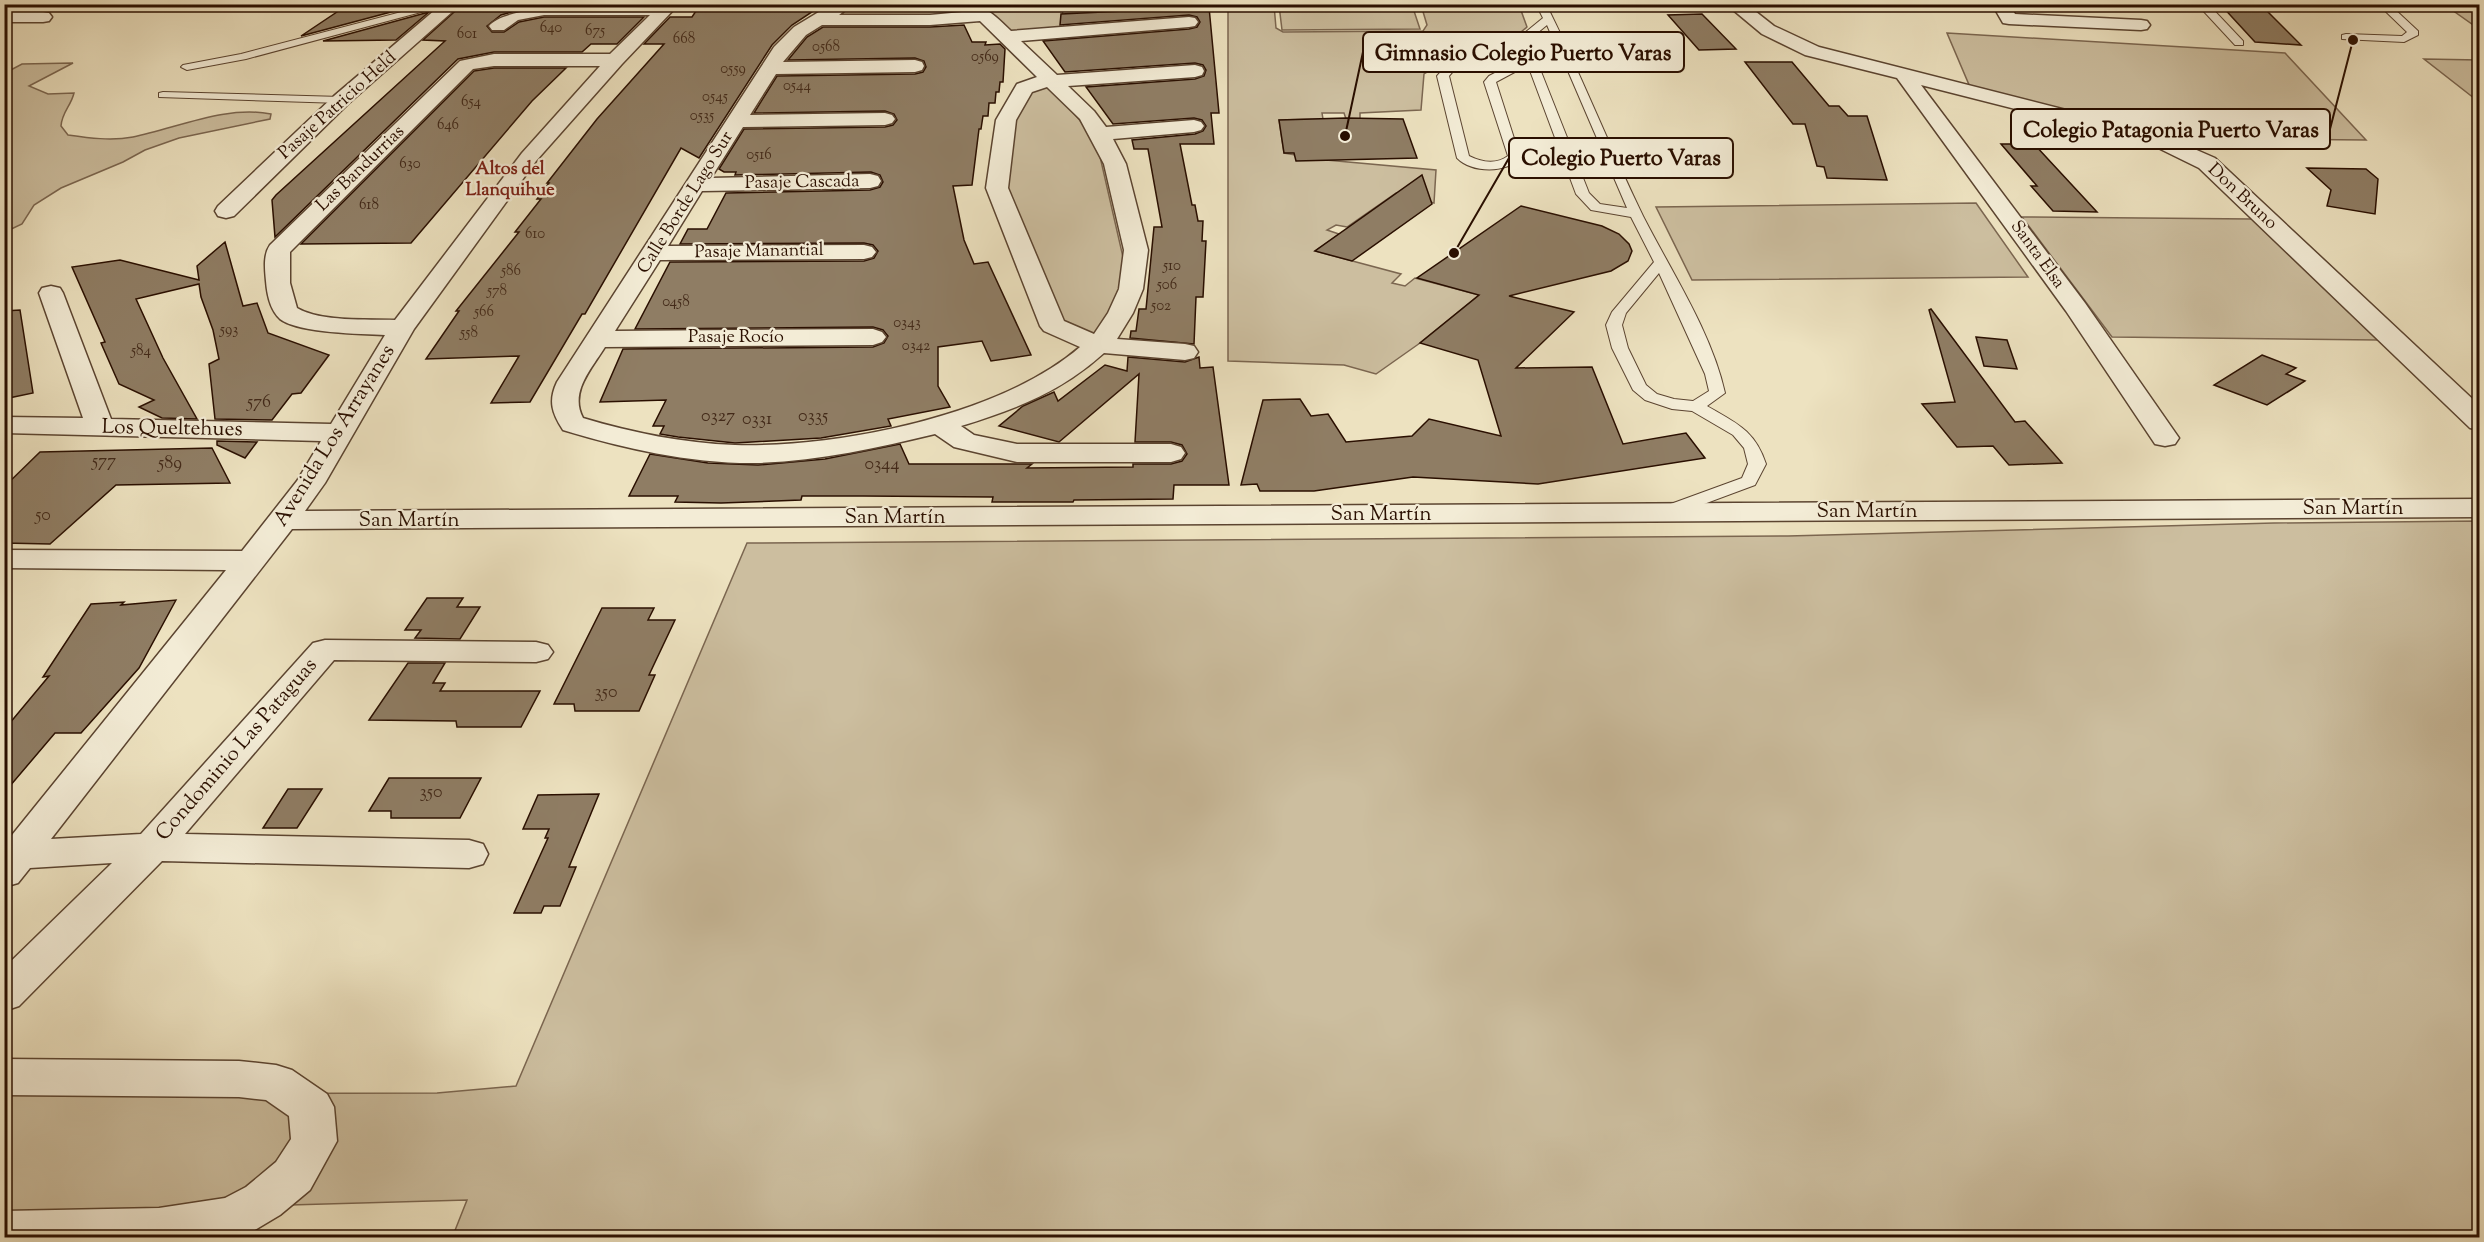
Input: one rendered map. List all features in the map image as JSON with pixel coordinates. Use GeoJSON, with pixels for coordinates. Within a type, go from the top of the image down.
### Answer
{"type":"FeatureCollection","features":[{"type":"Feature","properties":{"kind":"street","name":"Pasaje Patricio Held"},"geometry":{"type":"LineString","coordinates":[[226,211],[341,100],[453,4]]}},
{"type":"Feature","properties":{"kind":"street","name":"Calle Borde Lago Sur"},"geometry":{"type":"LineString","coordinates":[[845,4],[792,38],[566,390],[563,406],[573,424],[616,438],[662,447],[757,454],[793,453],[838,447],[939,424]]}},
{"type":"Feature","properties":{"kind":"street"},"geometry":{"type":"LineString","coordinates":[[939,424],[996,406],[1066,371],[1098,345],[1126,303],[1137,264],[1120,180],[1100,134],[1086,115],[984,15],[959,4]]}},
{"type":"Feature","properties":{"kind":"street"},"geometry":{"type":"LineString","coordinates":[[1734,4],[1756,22],[1798,45],[1905,76]]}},
{"type":"Feature","properties":{"kind":"street"},"geometry":{"type":"LineString","coordinates":[[1754,4],[1775,21],[1808,39],[1905,76]]}},
{"type":"Feature","properties":{"kind":"street"},"geometry":{"type":"LineString","coordinates":[[2004,12],[2141,25],[2125,4]]}},
{"type":"Feature","properties":{"kind":"street"},"geometry":{"type":"LineString","coordinates":[[498,26],[513,16],[544,10],[669,7]]}},
{"type":"Feature","properties":{"kind":"street","name":"Avenida Los Arrayanes"},"geometry":{"type":"LineString","coordinates":[[11,864],[283,520],[310,483],[402,328],[529,157],[615,60],[669,7]]}},
{"type":"Feature","properties":{"kind":"street"},"geometry":{"type":"LineString","coordinates":[[819,20],[930,20],[984,15]]}},
{"type":"Feature","properties":{"kind":"street"},"geometry":{"type":"LineString","coordinates":[[4,18],[43,17]]}},
{"type":"Feature","properties":{"kind":"street"},"geometry":{"type":"LineString","coordinates":[[1007,37],[1190,22]]}},
{"type":"Feature","properties":{"kind":"street","name":"Las Bandurrias"},"geometry":{"type":"LineString","coordinates":[[402,328],[304,321],[288,313],[282,299],[278,278],[278,250],[467,65],[494,60],[615,60]]}},
{"type":"Feature","properties":{"kind":"street"},"geometry":{"type":"LineString","coordinates":[[771,68],[915,66]]}},
{"type":"Feature","properties":{"kind":"street"},"geometry":{"type":"LineString","coordinates":[[1185,352],[1098,345],[1053,326],[997,188],[1006,120],[1024,88],[1041,82],[1196,71]]}},
{"type":"Feature","properties":{"kind":"street","name":"Don Bruno"},"geometry":{"type":"LineString","coordinates":[[1905,76],[2153,138],[2207,163],[2480,422]]}},
{"type":"Feature","properties":{"kind":"street","name":"Santa Elsa"},"geometry":{"type":"LineString","coordinates":[[1905,76],[2076,308],[2165,438]]}},
{"type":"Feature","properties":{"kind":"street"},"geometry":{"type":"LineString","coordinates":[[738,121],[885,119]]}},
{"type":"Feature","properties":{"kind":"street"},"geometry":{"type":"LineString","coordinates":[[1100,134],[1194,126]]}},
{"type":"Feature","properties":{"kind":"street","name":"Pasaje Cascada"},"geometry":{"type":"LineString","coordinates":[[697,184],[870,181]]}},
{"type":"Feature","properties":{"kind":"street","name":"Pasaje Manantial"},"geometry":{"type":"LineString","coordinates":[[654,253],[864,252]]}},
{"type":"Feature","properties":{"kind":"street"},"geometry":{"type":"LineString","coordinates":[[51,293],[100,428]]}},
{"type":"Feature","properties":{"kind":"street","name":"Pasaje Rocío"},"geometry":{"type":"LineString","coordinates":[[599,339],[873,337]]}},
{"type":"Feature","properties":{"kind":"street","name":"Los Queltehues"},"geometry":{"type":"LineString","coordinates":[[4,424],[340,433]]}},
{"type":"Feature","properties":{"kind":"street"},"geometry":{"type":"LineString","coordinates":[[939,424],[964,441],[1017,453],[1171,453]]}},
{"type":"Feature","properties":{"kind":"street","name":"San Martín"},"geometry":{"type":"LineString","coordinates":[[283,520],[2480,508]]}},
{"type":"Feature","properties":{"kind":"street"},"geometry":{"type":"LineString","coordinates":[[4,559],[251,561]]}},
{"type":"Feature","properties":{"kind":"street","name":"Condominio Las Pataguas"},"geometry":{"type":"LineString","coordinates":[[4,994],[152,847],[325,650],[536,652]]}},
{"type":"Feature","properties":{"kind":"street","name":"Condominio Las Pataguas"},"geometry":{"type":"LineString","coordinates":[[11,864],[152,847],[469,854]]}},
{"type":"Feature","properties":{"kind":"street"},"geometry":{"type":"LineString","coordinates":[[4,1077],[239,1080],[276,1083],[311,1107],[314,1141],[292,1176],[263,1201],[232,1218],[159,1229],[4,1232]]}},
{"type":"Feature","properties":{"kind":"lane"},"geometry":{"type":"LineString","coordinates":[[186,67],[242,57],[446,4]]}},
{"type":"Feature","properties":{"kind":"lane"},"geometry":{"type":"LineString","coordinates":[[1541,4],[1636,214],[1713,374],[1717,393],[1696,406]]}},
{"type":"Feature","properties":{"kind":"lane"},"geometry":{"type":"LineString","coordinates":[[2202,4],[2239,44]]}},
{"type":"Feature","properties":{"kind":"lane"},"geometry":{"type":"LineString","coordinates":[[2346,37],[2404,39],[2414,33],[2383,4]]}},
{"type":"Feature","properties":{"kind":"lane"},"geometry":{"type":"LineString","coordinates":[[1548,19],[1514,49],[1510,54],[1511,57],[1528,64],[1583,194],[1596,207],[1636,214]]}},
{"type":"Feature","properties":{"kind":"lane"},"geometry":{"type":"LineString","coordinates":[[1543,47],[1566,56],[1554,64],[1528,64],[1493,78],[1490,82],[1514,157],[1507,163],[1500,164],[1482,164],[1463,158],[1443,76],[1450,68],[1514,49],[1543,47]]}},
{"type":"Feature","properties":{"kind":"lane"},"geometry":{"type":"LineString","coordinates":[[163,95],[341,100]]}},
{"type":"Feature","properties":{"kind":"lane"},"geometry":{"type":"LineString","coordinates":[[1661,262],[1619,312],[1614,333],[1640,387],[1651,397],[1672,404],[1696,406],[1728,424],[1746,438],[1752,447],[1757,464],[1749,481],[1662,513]]}},
{"type":"Feature","properties":{"kind":"shaded area"},"geometry":{"type":"Polygon","coordinates":[[[854,4],[949,5],[973,14],[833,18],[854,4]]]}},
{"type":"Feature","properties":{"kind":"shaded area"},"geometry":{"type":"Polygon","coordinates":[[[969,5],[1062,5],[1064,29],[1012,34],[987,11],[969,5]]]}},
{"type":"Feature","properties":{"kind":"shaded area"},"geometry":{"type":"Polygon","coordinates":[[[1228,5],[1274,5],[1276,28],[1283,32],[1423,31],[1427,25],[1421,5],[1519,5],[1527,27],[1513,38],[1504,44],[1453,60],[1424,74],[1421,110],[1360,113],[1360,119],[1346,119],[1344,113],[1322,113],[1323,119],[1279,120],[1284,153],[1326,160],[1436,170],[1434,203],[1396,193],[1347,227],[1336,225],[1327,230],[1339,234],[1315,251],[1401,274],[1392,283],[1405,286],[1415,278],[1479,295],[1420,343],[1376,374],[1344,365],[1228,361],[1228,5]]]}},
{"type":"Feature","properties":{"kind":"shaded area"},"geometry":{"type":"Polygon","coordinates":[[[1279,5],[1412,5],[1420,29],[1282,30],[1279,5]]]}},
{"type":"Feature","properties":{"kind":"shaded area"},"geometry":{"type":"Polygon","coordinates":[[[2445,5],[2479,5],[2479,29],[2445,5]]]}},
{"type":"Feature","properties":{"kind":"shaded area"},"geometry":{"type":"Polygon","coordinates":[[[1947,33],[2285,53],[2366,140],[2241,139],[2248,146],[2187,147],[1970,87],[1947,33]]]}},
{"type":"Feature","properties":{"kind":"shaded area"},"geometry":{"type":"Polygon","coordinates":[[[2424,59],[2479,60],[2479,102],[2424,59]]]}},
{"type":"Feature","properties":{"kind":"shaded area"},"geometry":{"type":"Polygon","coordinates":[[[73,63],[29,86],[48,94],[74,93],[61,126],[68,135],[100,139],[133,137],[219,115],[237,113],[271,114],[270,119],[179,138],[145,150],[123,162],[61,188],[34,205],[22,224],[5,232],[5,73],[22,64],[73,63]]]}},
{"type":"Feature","properties":{"kind":"shaded area"},"geometry":{"type":"Polygon","coordinates":[[[1044,79],[1096,139],[1128,279],[1092,340],[1061,324],[1004,188],[1012,120],[1030,89],[1044,79]]]}},
{"type":"Feature","properties":{"kind":"shaded area"},"geometry":{"type":"Polygon","coordinates":[[[1976,203],[2028,277],[1692,280],[1656,207],[1976,203]]]}},
{"type":"Feature","properties":{"kind":"shaded area"},"geometry":{"type":"Polygon","coordinates":[[[2022,217],[2252,219],[2378,340],[2112,337],[2022,217]]]}},
{"type":"Feature","properties":{"kind":"shaded area"},"geometry":{"type":"Polygon","coordinates":[[[2479,521],[2479,1237],[452,1238],[467,1200],[5,1213],[4,1094],[437,1093],[516,1086],[747,543],[1788,536],[2274,523],[2479,521]]]}},
{"type":"Feature","properties":{"kind":"building"},"geometry":{"type":"Polygon","coordinates":[[[402,4],[421,4],[301,36],[343,8],[391,8],[402,4]]]}},
{"type":"Feature","properties":{"kind":"building"},"geometry":{"type":"Polygon","coordinates":[[[463,4],[559,4],[522,9],[501,15],[487,26],[492,32],[504,32],[519,22],[544,17],[644,17],[617,44],[591,44],[582,52],[494,52],[458,59],[275,237],[272,200],[276,195],[445,41],[423,40],[463,4]]]}},
{"type":"Feature","properties":{"kind":"building"},"geometry":{"type":"Polygon","coordinates":[[[706,4],[824,4],[792,25],[772,45],[699,158],[681,148],[585,314],[582,314],[530,402],[491,403],[519,356],[426,359],[459,311],[456,311],[519,232],[515,232],[541,199],[537,199],[549,183],[547,183],[597,119],[664,44],[644,44],[670,17],[692,17],[698,8],[703,8],[706,4]]]}},
{"type":"Feature","properties":{"kind":"building"},"geometry":{"type":"Polygon","coordinates":[[[2220,4],[2260,4],[2301,45],[2255,42],[2220,4]]]}},
{"type":"Feature","properties":{"kind":"building"},"geometry":{"type":"Polygon","coordinates":[[[1209,7],[1219,113],[1211,113],[1214,144],[1180,144],[1192,205],[1195,205],[1198,221],[1203,221],[1202,241],[1206,241],[1203,297],[1196,297],[1194,344],[1130,338],[1131,331],[1136,331],[1139,309],[1146,309],[1154,227],[1162,227],[1148,149],[1134,149],[1132,140],[1195,134],[1203,131],[1206,126],[1202,120],[1194,118],[1113,124],[1086,87],[1195,79],[1204,76],[1206,70],[1203,65],[1195,63],[1065,72],[1043,41],[1189,29],[1197,27],[1200,22],[1197,17],[1189,15],[1060,25],[1061,14],[1209,7]]]}},
{"type":"Feature","properties":{"kind":"building"},"geometry":{"type":"Polygon","coordinates":[[[429,12],[396,40],[323,41],[429,12]]]}},
{"type":"Feature","properties":{"kind":"building"},"geometry":{"type":"Polygon","coordinates":[[[1702,14],[1736,49],[1699,50],[1668,15],[1702,14]]]}},
{"type":"Feature","properties":{"kind":"building"},"geometry":{"type":"Polygon","coordinates":[[[964,25],[972,42],[986,42],[985,45],[1000,44],[1005,49],[1003,82],[1000,82],[999,92],[996,92],[995,103],[989,103],[988,116],[983,116],[981,129],[979,129],[972,185],[953,186],[964,240],[974,264],[988,262],[1031,355],[991,361],[982,341],[938,347],[938,386],[950,407],[888,419],[891,426],[821,438],[735,443],[678,437],[660,434],[664,426],[653,426],[666,400],[600,402],[623,349],[873,347],[884,343],[888,336],[883,330],[873,327],[635,329],[670,262],[864,261],[874,258],[878,251],[873,245],[864,243],[680,244],[688,229],[707,229],[726,193],[870,190],[880,187],[883,182],[880,175],[871,172],[735,175],[736,172],[724,172],[719,169],[744,129],[885,127],[893,125],[897,120],[894,114],[885,111],[754,113],[777,76],[915,74],[923,72],[926,67],[924,61],[915,58],[788,60],[807,37],[823,27],[964,25]]]}},
{"type":"Feature","properties":{"kind":"building"},"geometry":{"type":"Polygon","coordinates":[[[1745,62],[1792,62],[1829,106],[1839,106],[1848,116],[1867,116],[1887,180],[1827,178],[1824,167],[1817,166],[1805,124],[1793,124],[1745,62]]]}},
{"type":"Feature","properties":{"kind":"building"},"geometry":{"type":"Polygon","coordinates":[[[494,68],[566,68],[532,101],[411,243],[301,244],[474,71],[494,68]]]}},
{"type":"Feature","properties":{"kind":"building"},"geometry":{"type":"Polygon","coordinates":[[[1403,119],[1417,158],[1296,161],[1294,153],[1284,153],[1279,120],[1403,119]]]}},
{"type":"Feature","properties":{"kind":"building"},"geometry":{"type":"Polygon","coordinates":[[[2001,144],[2034,144],[2097,212],[2053,211],[2031,186],[2037,186],[2001,144]]]}},
{"type":"Feature","properties":{"kind":"building"},"geometry":{"type":"Polygon","coordinates":[[[2307,168],[2366,169],[2378,179],[2375,214],[2327,206],[2331,190],[2307,168]]]}},
{"type":"Feature","properties":{"kind":"building"},"geometry":{"type":"Polygon","coordinates":[[[1422,175],[1432,204],[1352,261],[1315,251],[1422,175]]]}},
{"type":"Feature","properties":{"kind":"building"},"geometry":{"type":"Polygon","coordinates":[[[1521,206],[1602,226],[1619,234],[1629,244],[1632,251],[1628,261],[1611,271],[1509,296],[1574,312],[1516,368],[1592,367],[1623,444],[1686,433],[1705,458],[1538,484],[1413,477],[1314,491],[1260,491],[1257,484],[1241,485],[1263,400],[1300,399],[1311,416],[1328,414],[1346,442],[1412,436],[1429,419],[1501,436],[1478,360],[1420,343],[1479,295],[1417,278],[1521,206]]]}},
{"type":"Feature","properties":{"kind":"building"},"geometry":{"type":"Polygon","coordinates":[[[225,242],[243,306],[257,303],[268,333],[329,355],[301,393],[292,394],[272,420],[215,419],[209,364],[219,359],[199,284],[136,299],[163,358],[197,419],[162,418],[139,407],[154,400],[119,384],[101,343],[105,342],[72,267],[120,260],[199,280],[197,266],[225,242]]]}},
{"type":"Feature","properties":{"kind":"building"},"geometry":{"type":"Polygon","coordinates":[[[1931,309],[2015,422],[2025,421],[2062,463],[2009,465],[1993,446],[1957,447],[1922,404],[1955,402],[1929,310],[1931,309]]]}},
{"type":"Feature","properties":{"kind":"building"},"geometry":{"type":"Polygon","coordinates":[[[20,310],[33,393],[4,399],[4,311],[20,310]]]}},
{"type":"Feature","properties":{"kind":"building"},"geometry":{"type":"Polygon","coordinates":[[[1976,337],[2007,340],[2017,369],[1984,366],[1976,337]]]}},
{"type":"Feature","properties":{"kind":"building"},"geometry":{"type":"Polygon","coordinates":[[[2262,355],[2296,368],[2286,374],[2305,381],[2267,405],[2214,385],[2262,355]]]}},
{"type":"Feature","properties":{"kind":"building"},"geometry":{"type":"Polygon","coordinates":[[[1128,357],[1185,362],[1199,357],[1200,368],[1213,367],[1229,485],[1174,485],[1173,499],[1074,500],[1073,502],[992,502],[993,497],[802,496],[801,500],[721,503],[675,502],[678,496],[629,496],[650,454],[708,463],[758,465],[825,459],[900,444],[909,464],[1032,464],[1027,468],[1133,467],[1133,464],[1171,464],[1182,461],[1187,454],[1182,445],[1171,442],[1135,442],[1139,374],[1059,442],[999,426],[1023,406],[1054,392],[1058,401],[1105,365],[1127,371],[1128,357]]]}},
{"type":"Feature","properties":{"kind":"building"},"geometry":{"type":"Polygon","coordinates":[[[217,441],[257,442],[245,458],[217,445],[217,441]]]}},
{"type":"Feature","properties":{"kind":"building"},"geometry":{"type":"Polygon","coordinates":[[[212,448],[230,483],[116,485],[50,544],[4,543],[4,487],[40,452],[212,448]]]}},
{"type":"Feature","properties":{"kind":"building"},"geometry":{"type":"Polygon","coordinates":[[[427,598],[463,598],[457,607],[480,607],[460,639],[415,638],[421,630],[405,630],[427,598]]]}},
{"type":"Feature","properties":{"kind":"building"},"geometry":{"type":"Polygon","coordinates":[[[176,600],[139,668],[81,733],[55,733],[4,793],[4,730],[49,676],[43,677],[91,604],[124,602],[121,605],[176,600]]]}},
{"type":"Feature","properties":{"kind":"building"},"geometry":{"type":"Polygon","coordinates":[[[602,608],[654,608],[648,620],[675,620],[649,675],[655,675],[639,711],[575,711],[574,704],[554,704],[602,608]]]}},
{"type":"Feature","properties":{"kind":"building"},"geometry":{"type":"Polygon","coordinates":[[[408,663],[445,663],[433,683],[445,683],[440,691],[540,691],[521,727],[457,727],[456,721],[369,720],[408,663]]]}},
{"type":"Feature","properties":{"kind":"building"},"geometry":{"type":"Polygon","coordinates":[[[389,778],[481,778],[460,818],[391,818],[391,811],[369,811],[389,778]]]}},
{"type":"Feature","properties":{"kind":"building"},"geometry":{"type":"Polygon","coordinates":[[[288,789],[322,789],[297,828],[263,828],[288,789]]]}},
{"type":"Feature","properties":{"kind":"building"},"geometry":{"type":"Polygon","coordinates":[[[599,794],[569,867],[576,867],[560,906],[544,906],[541,913],[514,913],[548,838],[545,838],[549,829],[523,829],[538,795],[599,794]]]}},
{"type":"Feature","properties":{"kind":"place","name":"Colegio Patagonia Puerto Varas"},"geometry":{"type":"Point","coordinates":[2353,40]}},
{"type":"Feature","properties":{"kind":"place","name":"Gimnasio Colegio Puerto Varas"},"geometry":{"type":"Point","coordinates":[1345,136]}},
{"type":"Feature","properties":{"kind":"place","name":"Colegio Puerto Varas"},"geometry":{"type":"Point","coordinates":[1454,253]}},
{"type":"Feature","properties":{"kind":"district","name":"Altos del Llanquihue"},"geometry":{"type":"Point","coordinates":[510,180]}}]}
